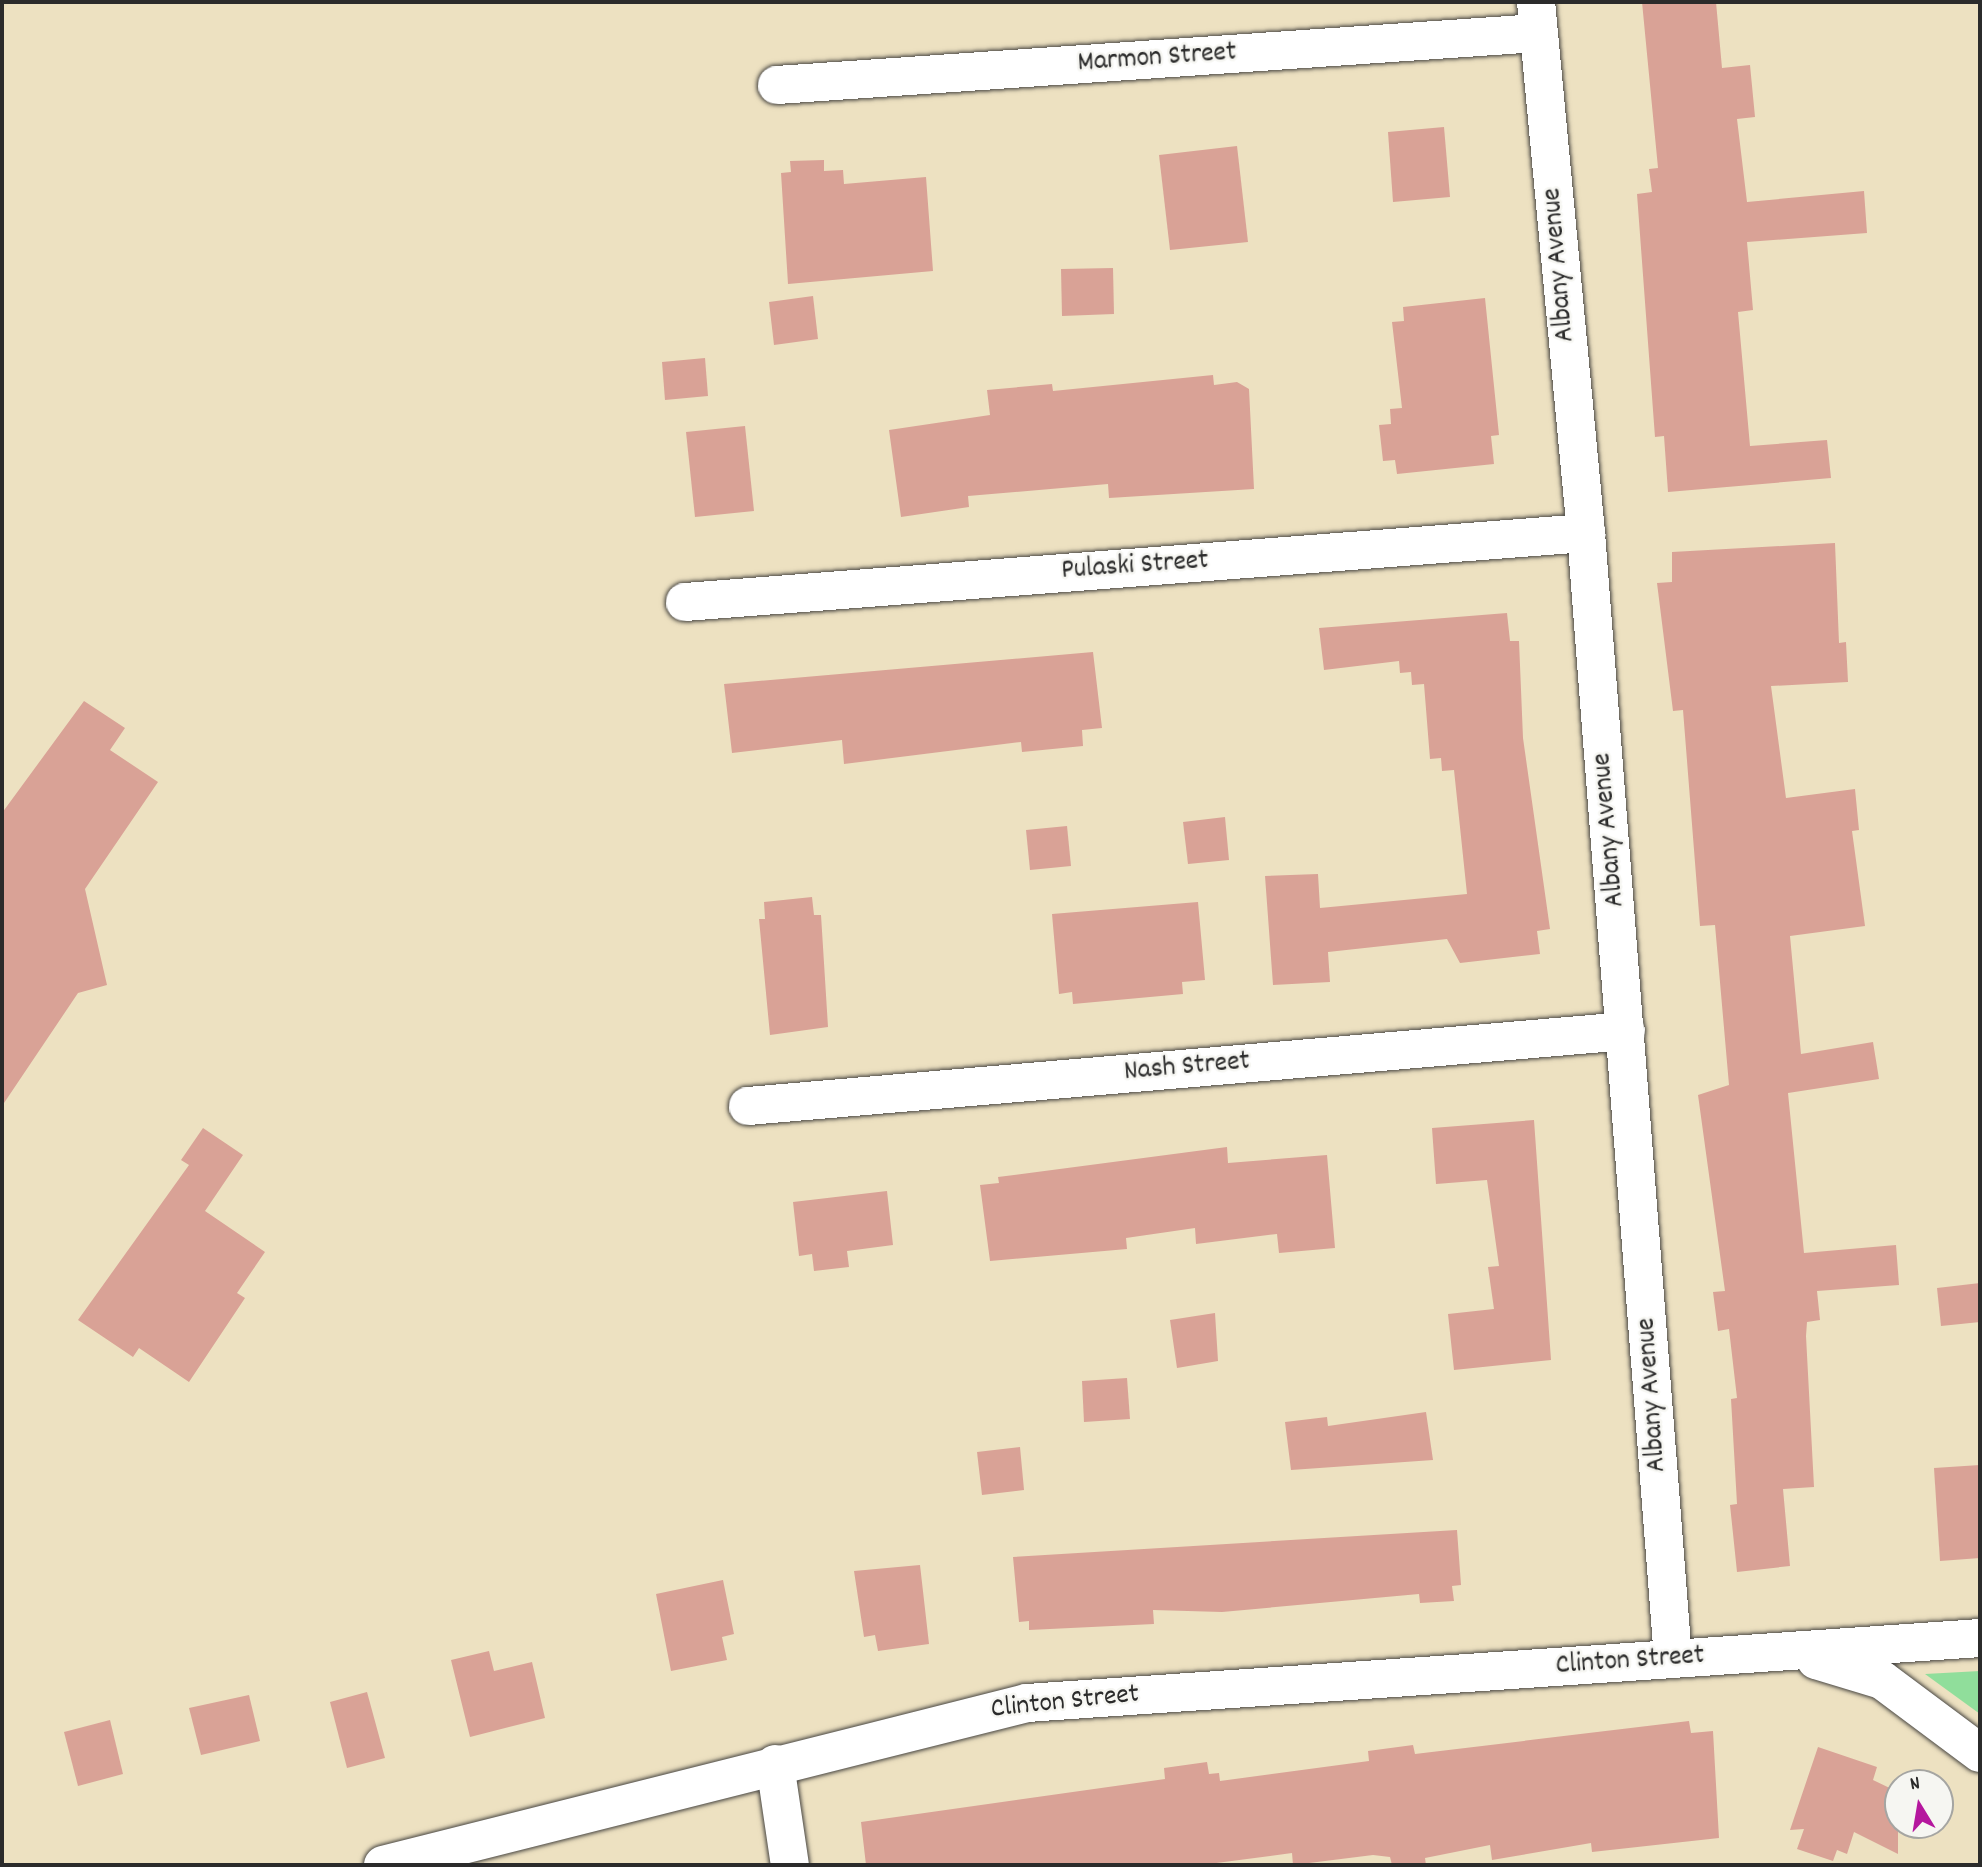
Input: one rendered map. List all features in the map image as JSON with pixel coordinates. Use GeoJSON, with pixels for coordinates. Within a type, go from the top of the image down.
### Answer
{"type":"FeatureCollection","features":[{"type":"Feature","properties":{"kind":"street","name":"Marmon Street"},"geometry":{"type":"LineString","coordinates":[[777,85],[1537,17]]}},
{"type":"Feature","properties":{"kind":"street","name":"Albany Avenue"},"geometry":{"type":"LineString","coordinates":[[1537,17],[1586,533],[1673,1659]]}},
{"type":"Feature","properties":{"kind":"street","name":"Pulaski Street"},"geometry":{"type":"LineString","coordinates":[[685,601],[1586,533]]}},
{"type":"Feature","properties":{"kind":"street","name":"Nash Street"},"geometry":{"type":"LineString","coordinates":[[748,1106],[1626,1031]]}},
{"type":"Feature","properties":{"kind":"street","name":"Clinton Street"},"geometry":{"type":"LineString","coordinates":[[383,1865],[775,1764],[1027,1703],[1980,1639]]}},
{"type":"Feature","properties":{"kind":"street","name":"Clinton Street"},"geometry":{"type":"LineString","coordinates":[[1765,1653],[1870,1674],[1980,1753]]}},
{"type":"Feature","properties":{"kind":"street"},"geometry":{"type":"LineString","coordinates":[[775,1764],[790,1865]]}},
{"type":"Feature","properties":{"kind":"green space"},"geometry":{"type":"Polygon","coordinates":[[[1980,1671],[1980,1714],[1925,1674],[1980,1671]]]}},
{"type":"Feature","properties":{"kind":"building"},"geometry":{"type":"Polygon","coordinates":[[[1642,2],[1716,2],[1722,68],[1750,65],[1755,117],[1737,119],[1747,202],[1864,191],[1867,233],[1747,242],[1753,310],[1738,312],[1750,446],[1827,440],[1831,478],[1668,492],[1664,436],[1655,437],[1637,194],[1652,192],[1649,169],[1658,168],[1642,2]]]}},
{"type":"Feature","properties":{"kind":"building"},"geometry":{"type":"Polygon","coordinates":[[[1444,127],[1450,197],[1393,202],[1388,132],[1444,127]]]}},
{"type":"Feature","properties":{"kind":"building"},"geometry":{"type":"Polygon","coordinates":[[[1237,146],[1248,242],[1170,250],[1159,155],[1237,146]]]}},
{"type":"Feature","properties":{"kind":"building"},"geometry":{"type":"Polygon","coordinates":[[[824,160],[824,171],[843,170],[844,184],[926,177],[933,271],[788,284],[781,173],[791,172],[790,161],[824,160]]]}},
{"type":"Feature","properties":{"kind":"building"},"geometry":{"type":"Polygon","coordinates":[[[1113,268],[1114,314],[1062,316],[1061,269],[1113,268]]]}},
{"type":"Feature","properties":{"kind":"building"},"geometry":{"type":"Polygon","coordinates":[[[813,296],[818,339],[774,345],[769,302],[813,296]]]}},
{"type":"Feature","properties":{"kind":"building"},"geometry":{"type":"Polygon","coordinates":[[[1485,298],[1499,435],[1491,436],[1494,464],[1397,474],[1395,460],[1383,461],[1379,425],[1391,424],[1390,409],[1402,408],[1392,322],[1404,321],[1403,307],[1485,298]]]}},
{"type":"Feature","properties":{"kind":"building"},"geometry":{"type":"Polygon","coordinates":[[[705,358],[708,396],[665,400],[662,362],[705,358]]]}},
{"type":"Feature","properties":{"kind":"building"},"geometry":{"type":"Polygon","coordinates":[[[1213,375],[1214,385],[1237,382],[1249,389],[1254,489],[1109,498],[1108,484],[968,496],[969,507],[901,517],[889,430],[990,415],[987,390],[1052,384],[1053,391],[1213,375]]]}},
{"type":"Feature","properties":{"kind":"building"},"geometry":{"type":"Polygon","coordinates":[[[745,426],[754,511],[695,517],[686,432],[745,426]]]}},
{"type":"Feature","properties":{"kind":"building"},"geometry":{"type":"Polygon","coordinates":[[[1835,543],[1839,643],[1846,642],[1848,682],[1771,686],[1786,798],[1855,789],[1859,830],[1852,831],[1865,926],[1790,936],[1801,1054],[1873,1042],[1879,1079],[1788,1093],[1804,1253],[1896,1245],[1899,1285],[1817,1291],[1820,1320],[1807,1322],[1806,1336],[1814,1487],[1783,1489],[1790,1566],[1737,1572],[1730,1505],[1737,1504],[1731,1399],[1737,1398],[1729,1329],[1718,1331],[1713,1292],[1725,1291],[1698,1095],[1729,1085],[1715,925],[1700,926],[1683,710],[1673,711],[1657,583],[1672,582],[1672,552],[1835,543]]]}},
{"type":"Feature","properties":{"kind":"building"},"geometry":{"type":"Polygon","coordinates":[[[1507,613],[1510,641],[1519,641],[1523,738],[1550,929],[1537,931],[1540,954],[1460,963],[1447,939],[1328,952],[1330,982],[1273,985],[1265,876],[1318,874],[1320,908],[1467,894],[1454,770],[1442,771],[1441,758],[1430,759],[1424,684],[1412,685],[1411,672],[1400,673],[1399,661],[1324,670],[1319,628],[1507,613]]]}},
{"type":"Feature","properties":{"kind":"building"},"geometry":{"type":"Polygon","coordinates":[[[1093,652],[1102,728],[1082,730],[1083,746],[1022,752],[1021,742],[844,764],[842,740],[732,753],[724,684],[1093,652]]]}},
{"type":"Feature","properties":{"kind":"building"},"geometry":{"type":"Polygon","coordinates":[[[84,701],[125,728],[110,750],[158,782],[85,889],[107,985],[78,993],[2,1106],[2,813],[84,701]]]}},
{"type":"Feature","properties":{"kind":"building"},"geometry":{"type":"Polygon","coordinates":[[[1225,817],[1229,860],[1188,864],[1183,822],[1225,817]]]}},
{"type":"Feature","properties":{"kind":"building"},"geometry":{"type":"Polygon","coordinates":[[[1067,826],[1071,866],[1030,870],[1026,830],[1067,826]]]}},
{"type":"Feature","properties":{"kind":"building"},"geometry":{"type":"Polygon","coordinates":[[[812,897],[814,915],[821,915],[828,1027],[770,1035],[759,919],[765,919],[764,902],[812,897]]]}},
{"type":"Feature","properties":{"kind":"building"},"geometry":{"type":"Polygon","coordinates":[[[1198,902],[1205,980],[1182,982],[1183,994],[1073,1004],[1072,992],[1059,994],[1052,914],[1198,902]]]}},
{"type":"Feature","properties":{"kind":"building"},"geometry":{"type":"Polygon","coordinates":[[[1534,1120],[1551,1360],[1454,1370],[1448,1314],[1494,1309],[1488,1267],[1499,1266],[1487,1180],[1436,1184],[1432,1128],[1534,1120]]]}},
{"type":"Feature","properties":{"kind":"building"},"geometry":{"type":"Polygon","coordinates":[[[203,1128],[243,1155],[205,1211],[265,1252],[237,1293],[245,1298],[189,1382],[139,1348],[133,1357],[78,1320],[189,1165],[181,1160],[203,1128]]]}},
{"type":"Feature","properties":{"kind":"building"},"geometry":{"type":"Polygon","coordinates":[[[1227,1147],[1228,1163],[1327,1155],[1335,1248],[1279,1253],[1277,1234],[1196,1244],[1195,1228],[1126,1238],[1127,1249],[990,1261],[980,1185],[999,1183],[998,1177],[1227,1147]]]}},
{"type":"Feature","properties":{"kind":"building"},"geometry":{"type":"Polygon","coordinates":[[[887,1191],[893,1245],[847,1251],[849,1267],[814,1271],[812,1254],[799,1256],[793,1202],[887,1191]]]}},
{"type":"Feature","properties":{"kind":"building"},"geometry":{"type":"Polygon","coordinates":[[[1980,1283],[1980,1322],[1941,1326],[1937,1288],[1980,1283]]]}},
{"type":"Feature","properties":{"kind":"building"},"geometry":{"type":"Polygon","coordinates":[[[1215,1313],[1218,1361],[1177,1368],[1170,1320],[1215,1313]]]}},
{"type":"Feature","properties":{"kind":"building"},"geometry":{"type":"Polygon","coordinates":[[[1127,1378],[1130,1419],[1084,1422],[1082,1381],[1127,1378]]]}},
{"type":"Feature","properties":{"kind":"building"},"geometry":{"type":"Polygon","coordinates":[[[1426,1412],[1433,1460],[1291,1470],[1285,1422],[1327,1417],[1328,1426],[1426,1412]]]}},
{"type":"Feature","properties":{"kind":"building"},"geometry":{"type":"Polygon","coordinates":[[[1020,1447],[1024,1490],[982,1495],[977,1452],[1020,1447]]]}},
{"type":"Feature","properties":{"kind":"building"},"geometry":{"type":"Polygon","coordinates":[[[1980,1465],[1980,1558],[1940,1561],[1934,1468],[1980,1465]]]}},
{"type":"Feature","properties":{"kind":"building"},"geometry":{"type":"Polygon","coordinates":[[[1457,1530],[1461,1585],[1452,1586],[1454,1601],[1420,1603],[1419,1594],[1222,1612],[1153,1610],[1154,1624],[1029,1630],[1029,1621],[1019,1622],[1013,1557],[1457,1530]]]}},
{"type":"Feature","properties":{"kind":"building"},"geometry":{"type":"Polygon","coordinates":[[[920,1565],[929,1644],[878,1651],[875,1635],[864,1637],[854,1571],[920,1565]]]}},
{"type":"Feature","properties":{"kind":"building"},"geometry":{"type":"Polygon","coordinates":[[[723,1580],[734,1634],[722,1637],[727,1660],[671,1671],[656,1594],[723,1580]]]}},
{"type":"Feature","properties":{"kind":"building"},"geometry":{"type":"Polygon","coordinates":[[[489,1651],[494,1671],[532,1662],[545,1718],[470,1737],[451,1660],[489,1651]]]}},
{"type":"Feature","properties":{"kind":"building"},"geometry":{"type":"Polygon","coordinates":[[[367,1692],[385,1758],[347,1768],[330,1702],[367,1692]]]}},
{"type":"Feature","properties":{"kind":"building"},"geometry":{"type":"Polygon","coordinates":[[[249,1695],[260,1741],[201,1755],[189,1708],[249,1695]]]}},
{"type":"Feature","properties":{"kind":"building"},"geometry":{"type":"Polygon","coordinates":[[[110,1720],[123,1774],[78,1786],[64,1732],[110,1720]]]}},
{"type":"Feature","properties":{"kind":"building"},"geometry":{"type":"Polygon","coordinates":[[[1689,1721],[1691,1733],[1713,1731],[1719,1838],[1592,1852],[1591,1843],[1492,1860],[1490,1845],[1425,1858],[1426,1865],[1392,1865],[1390,1857],[1373,1855],[1293,1865],[1292,1853],[1201,1865],[866,1865],[861,1822],[1165,1779],[1164,1768],[1207,1762],[1209,1774],[1219,1773],[1220,1781],[1369,1761],[1368,1751],[1413,1745],[1415,1754],[1689,1721]]]}},
{"type":"Feature","properties":{"kind":"building"},"geometry":{"type":"Polygon","coordinates":[[[1818,1747],[1877,1767],[1873,1780],[1884,1785],[1884,1839],[1898,1839],[1898,1854],[1854,1832],[1847,1854],[1837,1850],[1833,1861],[1797,1849],[1804,1829],[1790,1830],[1818,1747]]]}}]}
